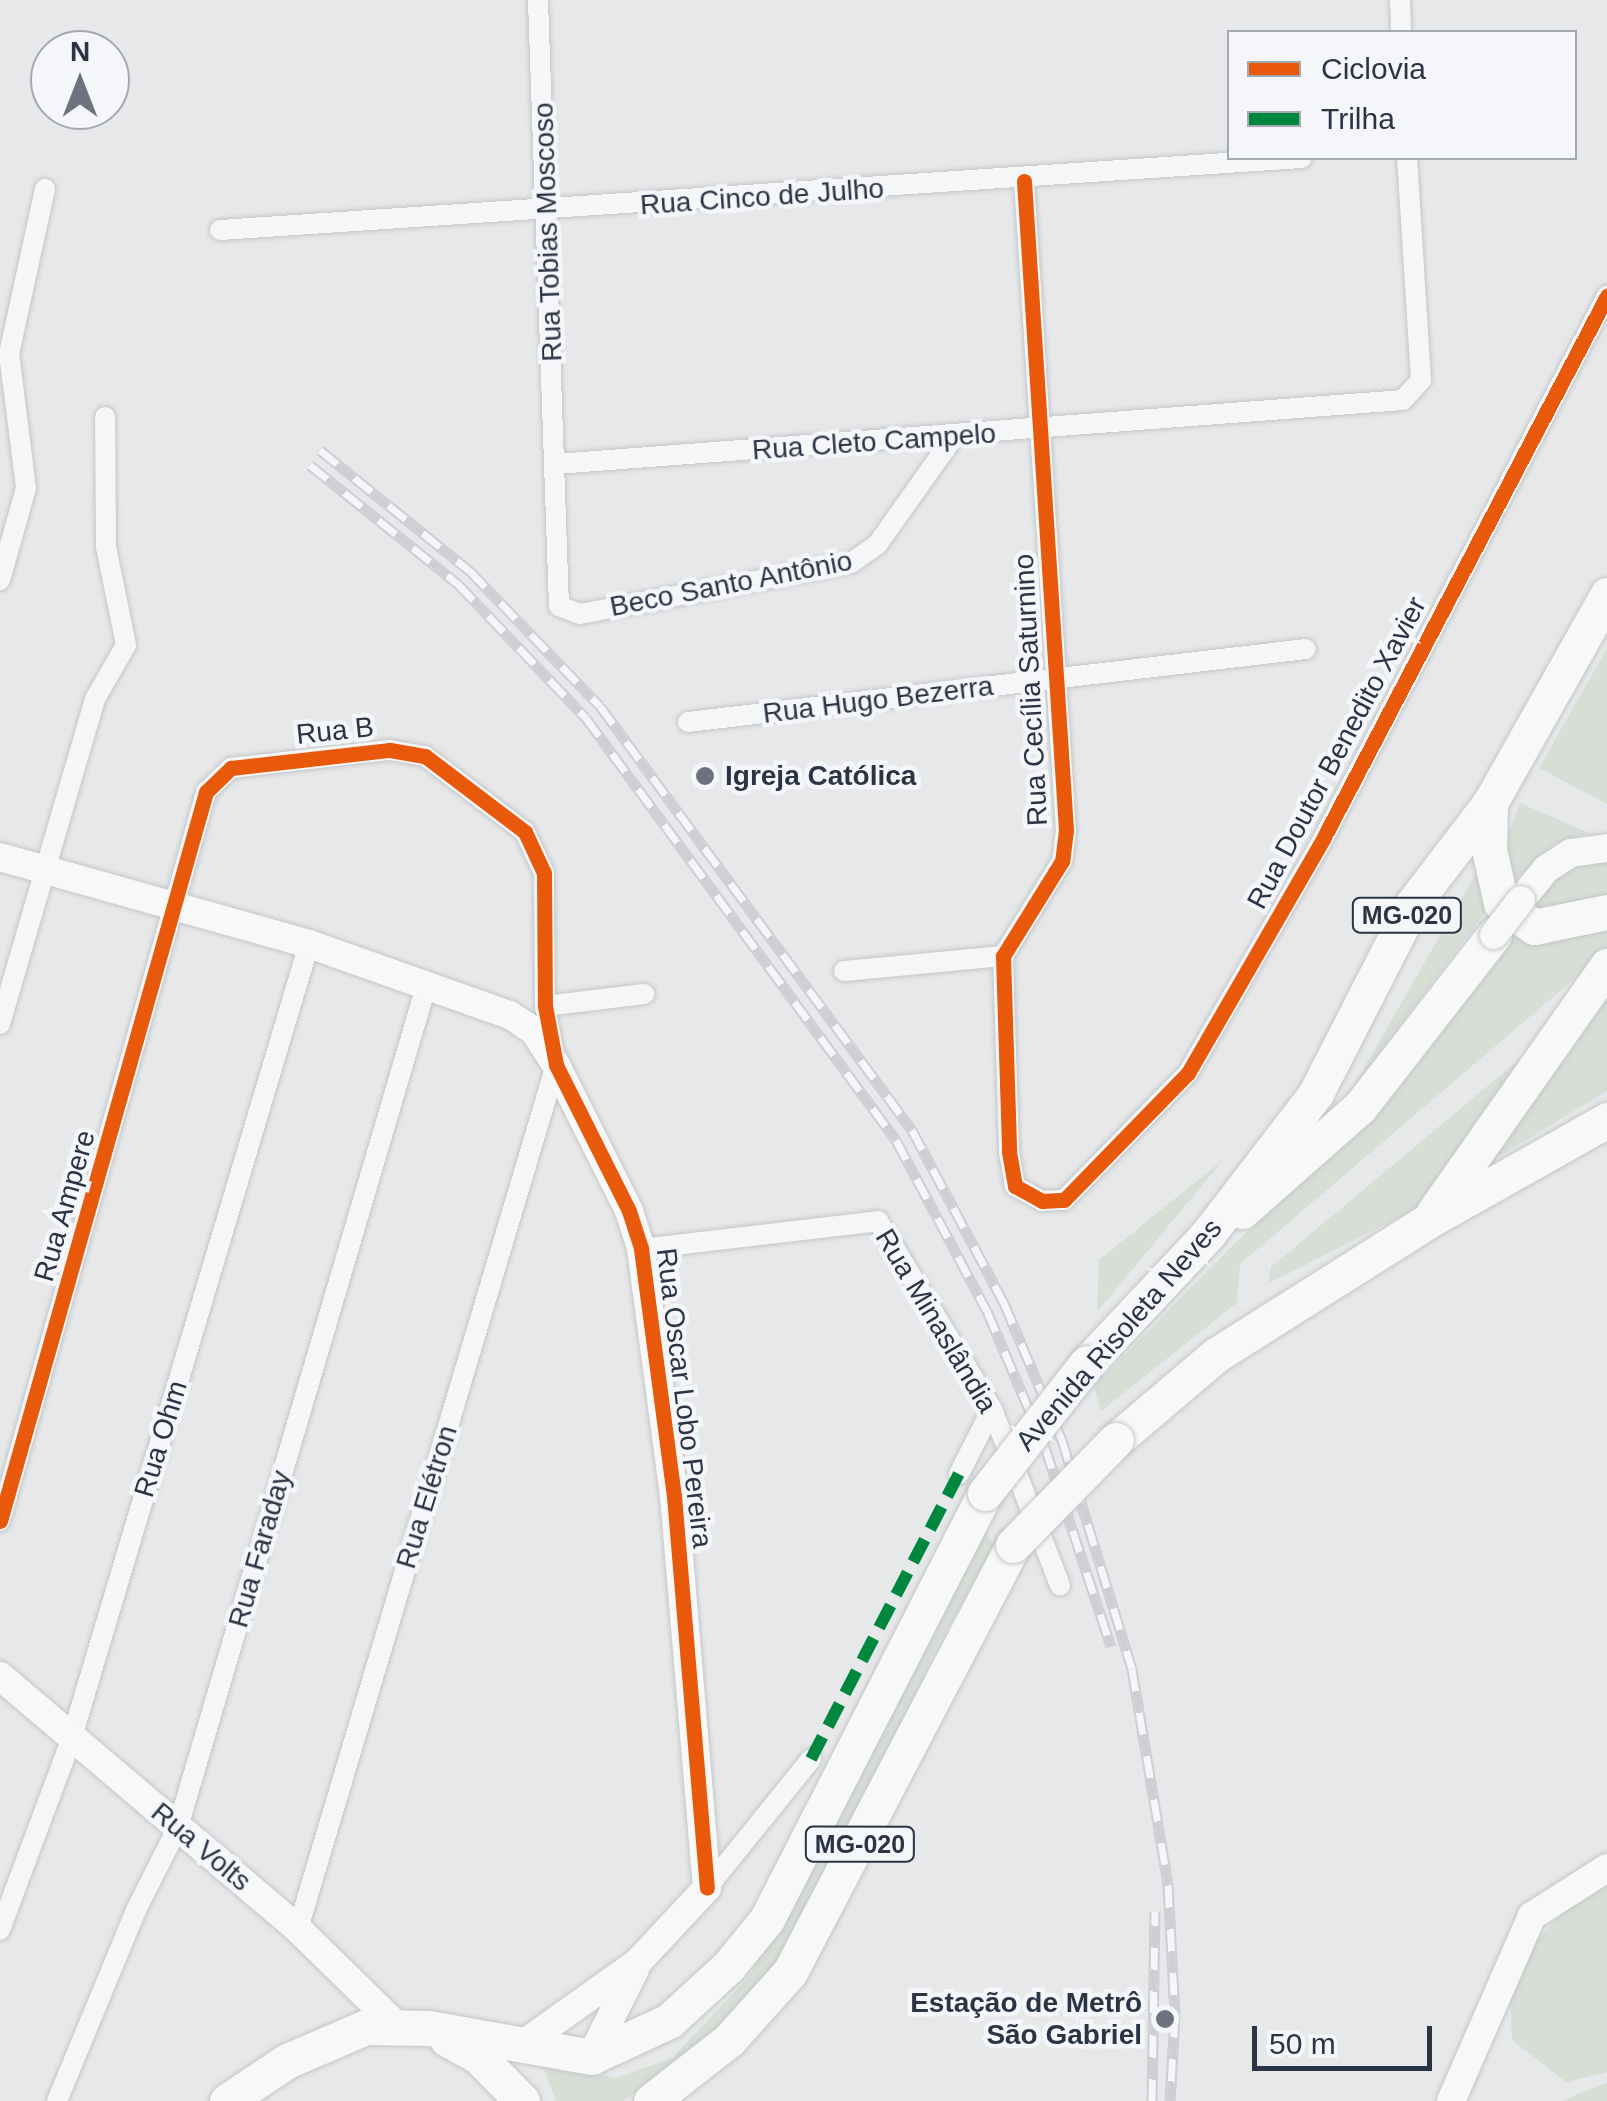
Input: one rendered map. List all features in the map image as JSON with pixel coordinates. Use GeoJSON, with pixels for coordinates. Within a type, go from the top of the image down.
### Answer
{"type":"FeatureCollection","features":[{"type":"Feature","properties":{"kind":"highway","name":"Avenida Risoleta Neves"},"geometry":{"type":"LineString","coordinates":[[591,2057],[669,2021],[728,1967],[766,1920],[972,1483],[1208,1234],[1316,1093],[1412,905],[1490,803],[1607,595]]}},
{"type":"Feature","properties":{"kind":"highway"},"geometry":{"type":"LineString","coordinates":[[1490,803],[1489,848],[1501,903],[1534,927],[1607,912]]}},
{"type":"Feature","properties":{"kind":"highway"},"geometry":{"type":"LineString","coordinates":[[1208,1234],[1266,1194],[1360,1107],[1494,935]]}},
{"type":"Feature","properties":{"kind":"highway"},"geometry":{"type":"LineString","coordinates":[[1428,1221],[1607,966]]}},
{"type":"Feature","properties":{"kind":"highway","name":"MG-020"},"geometry":{"type":"LineString","coordinates":[[651,2101],[729,2040],[790,1972],[1013,1544],[1116,1440],[1216,1354],[1428,1221],[1607,1120]]}},
{"type":"Feature","properties":{"kind":"highway"},"geometry":{"type":"LineString","coordinates":[[227,2101],[252,2080],[348,2030],[412,2027],[591,2057]]}},
{"type":"Feature","properties":{"kind":"highway"},"geometry":{"type":"LineString","coordinates":[[412,2027],[478,2056],[522,2101]]}},
{"type":"Feature","properties":{"kind":"street","name":"Rua Tobias Moscoso"},"geometry":{"type":"LineString","coordinates":[[538,0],[556,464]]}},
{"type":"Feature","properties":{"kind":"street"},"geometry":{"type":"LineString","coordinates":[[1400,0],[1402,30]]}},
{"type":"Feature","properties":{"kind":"street","name":"Rua Cinco de Julho"},"geometry":{"type":"LineString","coordinates":[[220,230],[1024,180],[1277,160]]}},
{"type":"Feature","properties":{"kind":"street","name":"Rua Cleto Campelo"},"geometry":{"type":"LineString","coordinates":[[556,464],[1039,431],[1403,400],[1420,380],[1407,160]]}},
{"type":"Feature","properties":{"kind":"street","name":"Rua Cecília Saturnino"},"geometry":{"type":"LineString","coordinates":[[1003,956],[1062,861],[1058,678],[1024,180]]}},
{"type":"Feature","properties":{"kind":"street"},"geometry":{"type":"LineString","coordinates":[[0,580],[26,488],[9,354],[45,188]]}},
{"type":"Feature","properties":{"kind":"street","name":"Rua Doutor Benedito Xavier"},"geometry":{"type":"LineString","coordinates":[[1003,956],[1015,1186],[1042,1201],[1064,1200],[1188,1074],[1324,837],[1607,296]]}},
{"type":"Feature","properties":{"kind":"street"},"geometry":{"type":"LineString","coordinates":[[0,1024],[95,698],[126,645],[106,548],[105,417]]}},
{"type":"Feature","properties":{"kind":"street","name":"Beco Santo Antônio"},"geometry":{"type":"LineString","coordinates":[[556,464],[556,593],[566,612],[865,558],[955,435]]}},
{"type":"Feature","properties":{"kind":"street","name":"Rua Hugo Bezerra"},"geometry":{"type":"LineString","coordinates":[[688,722],[1306,649]]}},
{"type":"Feature","properties":{"kind":"street","name":"Rua B"},"geometry":{"type":"LineString","coordinates":[[177,906],[206,792],[231,768],[390,750],[425,756],[525,832],[544,873]]}},
{"type":"Feature","properties":{"kind":"street"},"geometry":{"type":"LineString","coordinates":[[1494,935],[1546,869],[1571,852],[1607,848]]}},
{"type":"Feature","properties":{"kind":"street"},"geometry":{"type":"LineString","coordinates":[[0,857],[309,944],[428,983],[510,1015],[534,1031],[556,1065]]}},
{"type":"Feature","properties":{"kind":"street","name":"Rua Oscar Lobo Pereira"},"geometry":{"type":"LineString","coordinates":[[544,873],[546,1006],[556,1065],[642,1250],[674,1496],[707,1888]]}},
{"type":"Feature","properties":{"kind":"street","name":"Rua Ampere"},"geometry":{"type":"LineString","coordinates":[[0,1521],[177,906]]}},
{"type":"Feature","properties":{"kind":"street","name":"Rua Ohm"},"geometry":{"type":"LineString","coordinates":[[0,1930],[72,1736],[309,944]]}},
{"type":"Feature","properties":{"kind":"street"},"geometry":{"type":"LineString","coordinates":[[844,971],[1003,956]]}},
{"type":"Feature","properties":{"kind":"street","name":"Rua Faraday"},"geometry":{"type":"LineString","coordinates":[[57,2101],[136,1910],[178,1827],[428,983]]}},
{"type":"Feature","properties":{"kind":"street"},"geometry":{"type":"LineString","coordinates":[[546,1006],[644,994]]}},
{"type":"Feature","properties":{"kind":"street","name":"Rua Elétron"},"geometry":{"type":"LineString","coordinates":[[298,1929],[556,1065]]}},
{"type":"Feature","properties":{"kind":"street","name":"Rua Minaslândia"},"geometry":{"type":"LineString","coordinates":[[642,1250],[878,1220],[992,1409],[1060,1585]]}},
{"type":"Feature","properties":{"kind":"street"},"geometry":{"type":"LineString","coordinates":[[972,1483],[992,1409]]}},
{"type":"Feature","properties":{"kind":"street","name":"Rua Volts"},"geometry":{"type":"LineString","coordinates":[[0,1676],[412,2027]]}},
{"type":"Feature","properties":{"kind":"street"},"geometry":{"type":"LineString","coordinates":[[508,2043],[637,1963],[707,1888],[810,1759]]}},
{"type":"Feature","properties":{"kind":"street"},"geometry":{"type":"LineString","coordinates":[[1451,2101],[1532,1916],[1607,1868]]}},
{"type":"Feature","properties":{"kind":"street"},"geometry":{"type":"LineString","coordinates":[[591,2057],[637,1963]]}},
{"type":"Feature","properties":{"kind":"shaded area"},"geometry":{"type":"Polygon","coordinates":[[[1607,648],[1607,804],[1539,768],[1607,648]]]}},
{"type":"Feature","properties":{"kind":"shaded area"},"geometry":{"type":"Polygon","coordinates":[[[1520,803],[1589,833],[1555,843],[1505,890],[1507,839],[1520,803]]]}},
{"type":"Feature","properties":{"kind":"shaded area"},"geometry":{"type":"Polygon","coordinates":[[[1586,859],[1607,861],[1607,895],[1534,915],[1528,907],[1556,874],[1586,859]]]}},
{"type":"Feature","properties":{"kind":"shaded area"},"geometry":{"type":"Polygon","coordinates":[[[1479,868],[1491,905],[1352,1089],[1479,868]]]}},
{"type":"Feature","properties":{"kind":"shaded area"},"geometry":{"type":"Polygon","coordinates":[[[1607,922],[1607,951],[1240,1264],[1237,1303],[1101,1411],[1094,1386],[1235,1243],[1362,1128],[1511,929],[1607,922]]]}},
{"type":"Feature","properties":{"kind":"shaded area"},"geometry":{"type":"Polygon","coordinates":[[[1607,997],[1607,1091],[1467,1176],[1598,1002],[1607,997]]]}},
{"type":"Feature","properties":{"kind":"shaded area"},"geometry":{"type":"Polygon","coordinates":[[[1538,1044],[1423,1205],[1269,1283],[1271,1267],[1538,1044]]]}},
{"type":"Feature","properties":{"kind":"shaded area"},"geometry":{"type":"Polygon","coordinates":[[[1223,1160],[1097,1312],[1099,1260],[1223,1160]]]}},
{"type":"Feature","properties":{"kind":"shaded area"},"geometry":{"type":"Polygon","coordinates":[[[984,1530],[996,1546],[937,1647],[882,1766],[771,1974],[727,2027],[624,2101],[556,2101],[542,2064],[616,2078],[672,2058],[748,1978],[984,1530]]]}},
{"type":"Feature","properties":{"kind":"shaded area"},"geometry":{"type":"Polygon","coordinates":[[[1607,1883],[1607,2072],[1566,2082],[1512,2040],[1510,1998],[1527,1951],[1566,1909],[1607,1883]]]}},
{"type":"Feature","properties":{"kind":"shaded area"},"geometry":{"type":"Polygon","coordinates":[[[1607,2083],[1607,2101],[1563,2101],[1577,2094],[1607,2083]]]}},
{"type":"Feature","properties":{"kind":"railway"},"geometry":{"type":"LineString","coordinates":[[320,450],[470,571],[600,706],[912,1130],[1004,1303],[1062,1440],[1132,1669],[1168,1885],[1175,2015],[1170,2101]]}},
{"type":"Feature","properties":{"kind":"railway"},"geometry":{"type":"LineString","coordinates":[[310,465],[458,584],[586,718],[896,1140],[987,1311],[1045,1447],[1111,1646]]}},
{"type":"Feature","properties":{"kind":"railway"},"geometry":{"type":"LineString","coordinates":[[1152,2101],[1155,1911]]}},
{"type":"Feature","properties":{"kind":"marked path"},"geometry":{"type":"LineString","coordinates":[[811,1759],[959,1474]]}},
{"type":"Feature","properties":{"kind":"cycle path"},"geometry":{"type":"LineString","coordinates":[[1024,181],[1066,830],[1062,861],[1003,956],[1009,1152],[1015,1186],[1042,1201],[1064,1200],[1188,1073],[1324,837],[1607,296]]}},
{"type":"Feature","properties":{"kind":"cycle path"},"geometry":{"type":"LineString","coordinates":[[0,1521],[206,792],[231,768],[390,750],[425,756],[525,832],[544,873],[545,1006],[556,1065],[629,1211],[641,1249],[674,1496],[707,1888]]}},
{"type":"Feature","properties":{"kind":"place","name":"Igreja Católica"},"geometry":{"type":"Point","coordinates":[705,776]}},
{"type":"Feature","properties":{"kind":"place","name":"Estação de Metrô São Gabriel"},"geometry":{"type":"Point","coordinates":[1165,2019]}}]}
